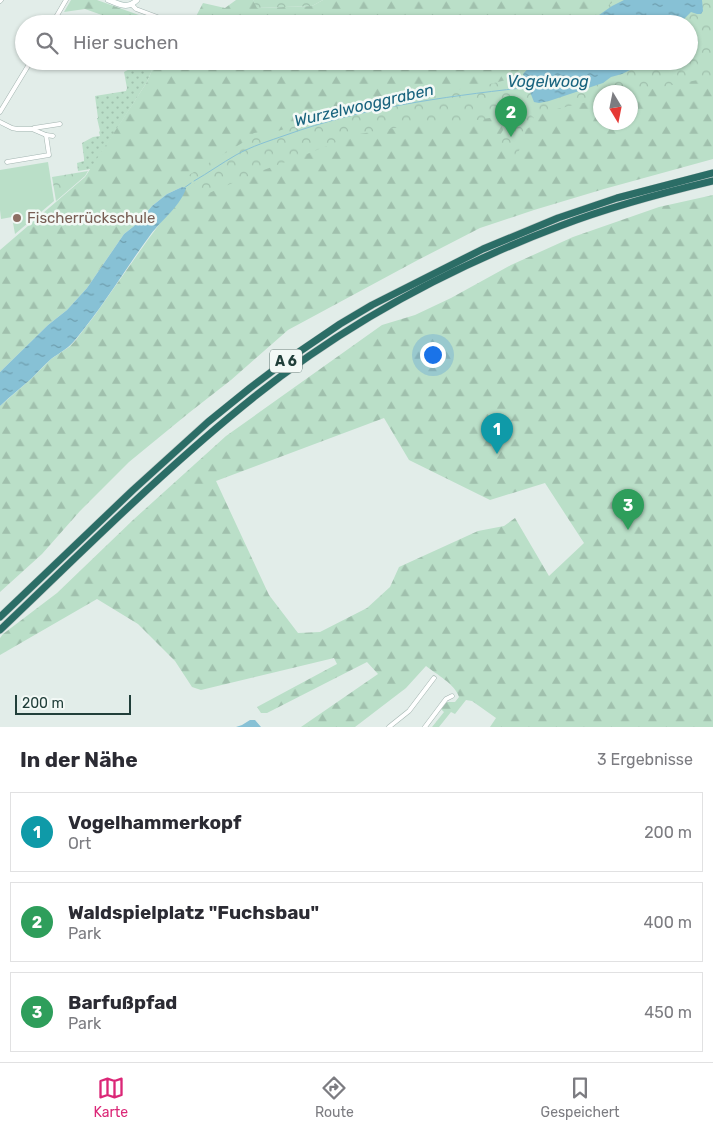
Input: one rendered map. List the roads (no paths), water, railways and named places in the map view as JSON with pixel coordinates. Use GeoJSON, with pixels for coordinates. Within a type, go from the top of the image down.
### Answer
{"type":"FeatureCollection","features":[{"type":"Feature","properties":{"kind":"highway","name":"A 6"},"geometry":{"type":"LineString","coordinates":[[0,617],[208,422],[287,360],[340,324],[372,305],[483,249],[558,218],[617,198],[713,173]]}},
{"type":"Feature","properties":{"kind":"highway","name":"A 6"},"geometry":{"type":"LineString","coordinates":[[0,630],[179,459],[255,396],[368,318],[425,287],[498,252],[561,226],[619,206],[713,181]]}},
{"type":"Feature","properties":{"kind":"street"},"geometry":{"type":"LineString","coordinates":[[57,15],[66,0]]}},
{"type":"Feature","properties":{"kind":"street"},"geometry":{"type":"LineString","coordinates":[[108,0],[128,6],[137,0]]}},
{"type":"Feature","properties":{"kind":"street"},"geometry":{"type":"LineString","coordinates":[[132,5],[136,10],[150,15]]}},
{"type":"Feature","properties":{"kind":"street"},"geometry":{"type":"LineString","coordinates":[[0,112],[25,70]]}},
{"type":"Feature","properties":{"kind":"street"},"geometry":{"type":"LineString","coordinates":[[0,122],[17,129],[32,129],[60,124]]}},
{"type":"Feature","properties":{"kind":"street"},"geometry":{"type":"LineString","coordinates":[[32,129],[53,136]]}},
{"type":"Feature","properties":{"kind":"street"},"geometry":{"type":"LineString","coordinates":[[7,162],[49,155],[46,135]]}},
{"type":"Feature","properties":{"kind":"street"},"geometry":{"type":"LineString","coordinates":[[389,727],[409,711],[434,678]]}},
{"type":"Feature","properties":{"kind":"street"},"geometry":{"type":"LineString","coordinates":[[425,727],[446,699],[452,696]]}},
{"type":"Feature","properties":{"kind":"water"},"geometry":{"type":"Polygon","coordinates":[[[624,0],[702,0],[703,11],[701,14],[691,12],[688,15],[599,15],[624,0]]]}},
{"type":"Feature","properties":{"kind":"water","name":"Vogelwoog"},"geometry":{"type":"Polygon","coordinates":[[[527,70],[630,70],[611,77],[603,83],[549,101],[534,102],[523,74],[527,70]]]}},
{"type":"Feature","properties":{"kind":"water"},"geometry":{"type":"Polygon","coordinates":[[[182,187],[186,188],[180,200],[151,234],[75,340],[51,359],[0,406],[0,372],[48,325],[67,310],[87,288],[124,234],[138,223],[152,206],[167,194],[182,187]]]}},
{"type":"Feature","properties":{"kind":"water"},"geometry":{"type":"Polygon","coordinates":[[[250,720],[255,720],[261,727],[236,727],[242,725],[250,720]]]}},
{"type":"Feature","properties":{"kind":"waterway","name":"Wurzelwooggraben"},"geometry":{"type":"LineString","coordinates":[[194,181],[248,149],[314,126],[402,105],[521,88]]}},
{"type":"Feature","properties":{"kind":"waterway"},"geometry":{"type":"LineString","coordinates":[[184,188],[191,183]]}},
{"type":"Feature","properties":{"kind":"place","name":"Waldspielplatz \"Fuchsbau\""},"geometry":{"type":"Point","coordinates":[511,137]}},
{"type":"Feature","properties":{"kind":"place","name":"Fischerrückschule"},"geometry":{"type":"Point","coordinates":[17,218]}},
{"type":"Feature","properties":{"kind":"place","name":"Vogelhammerkopf"},"geometry":{"type":"Point","coordinates":[497,454]}},
{"type":"Feature","properties":{"kind":"place","name":"Barfußpfad"},"geometry":{"type":"Point","coordinates":[628,530]}}]}
